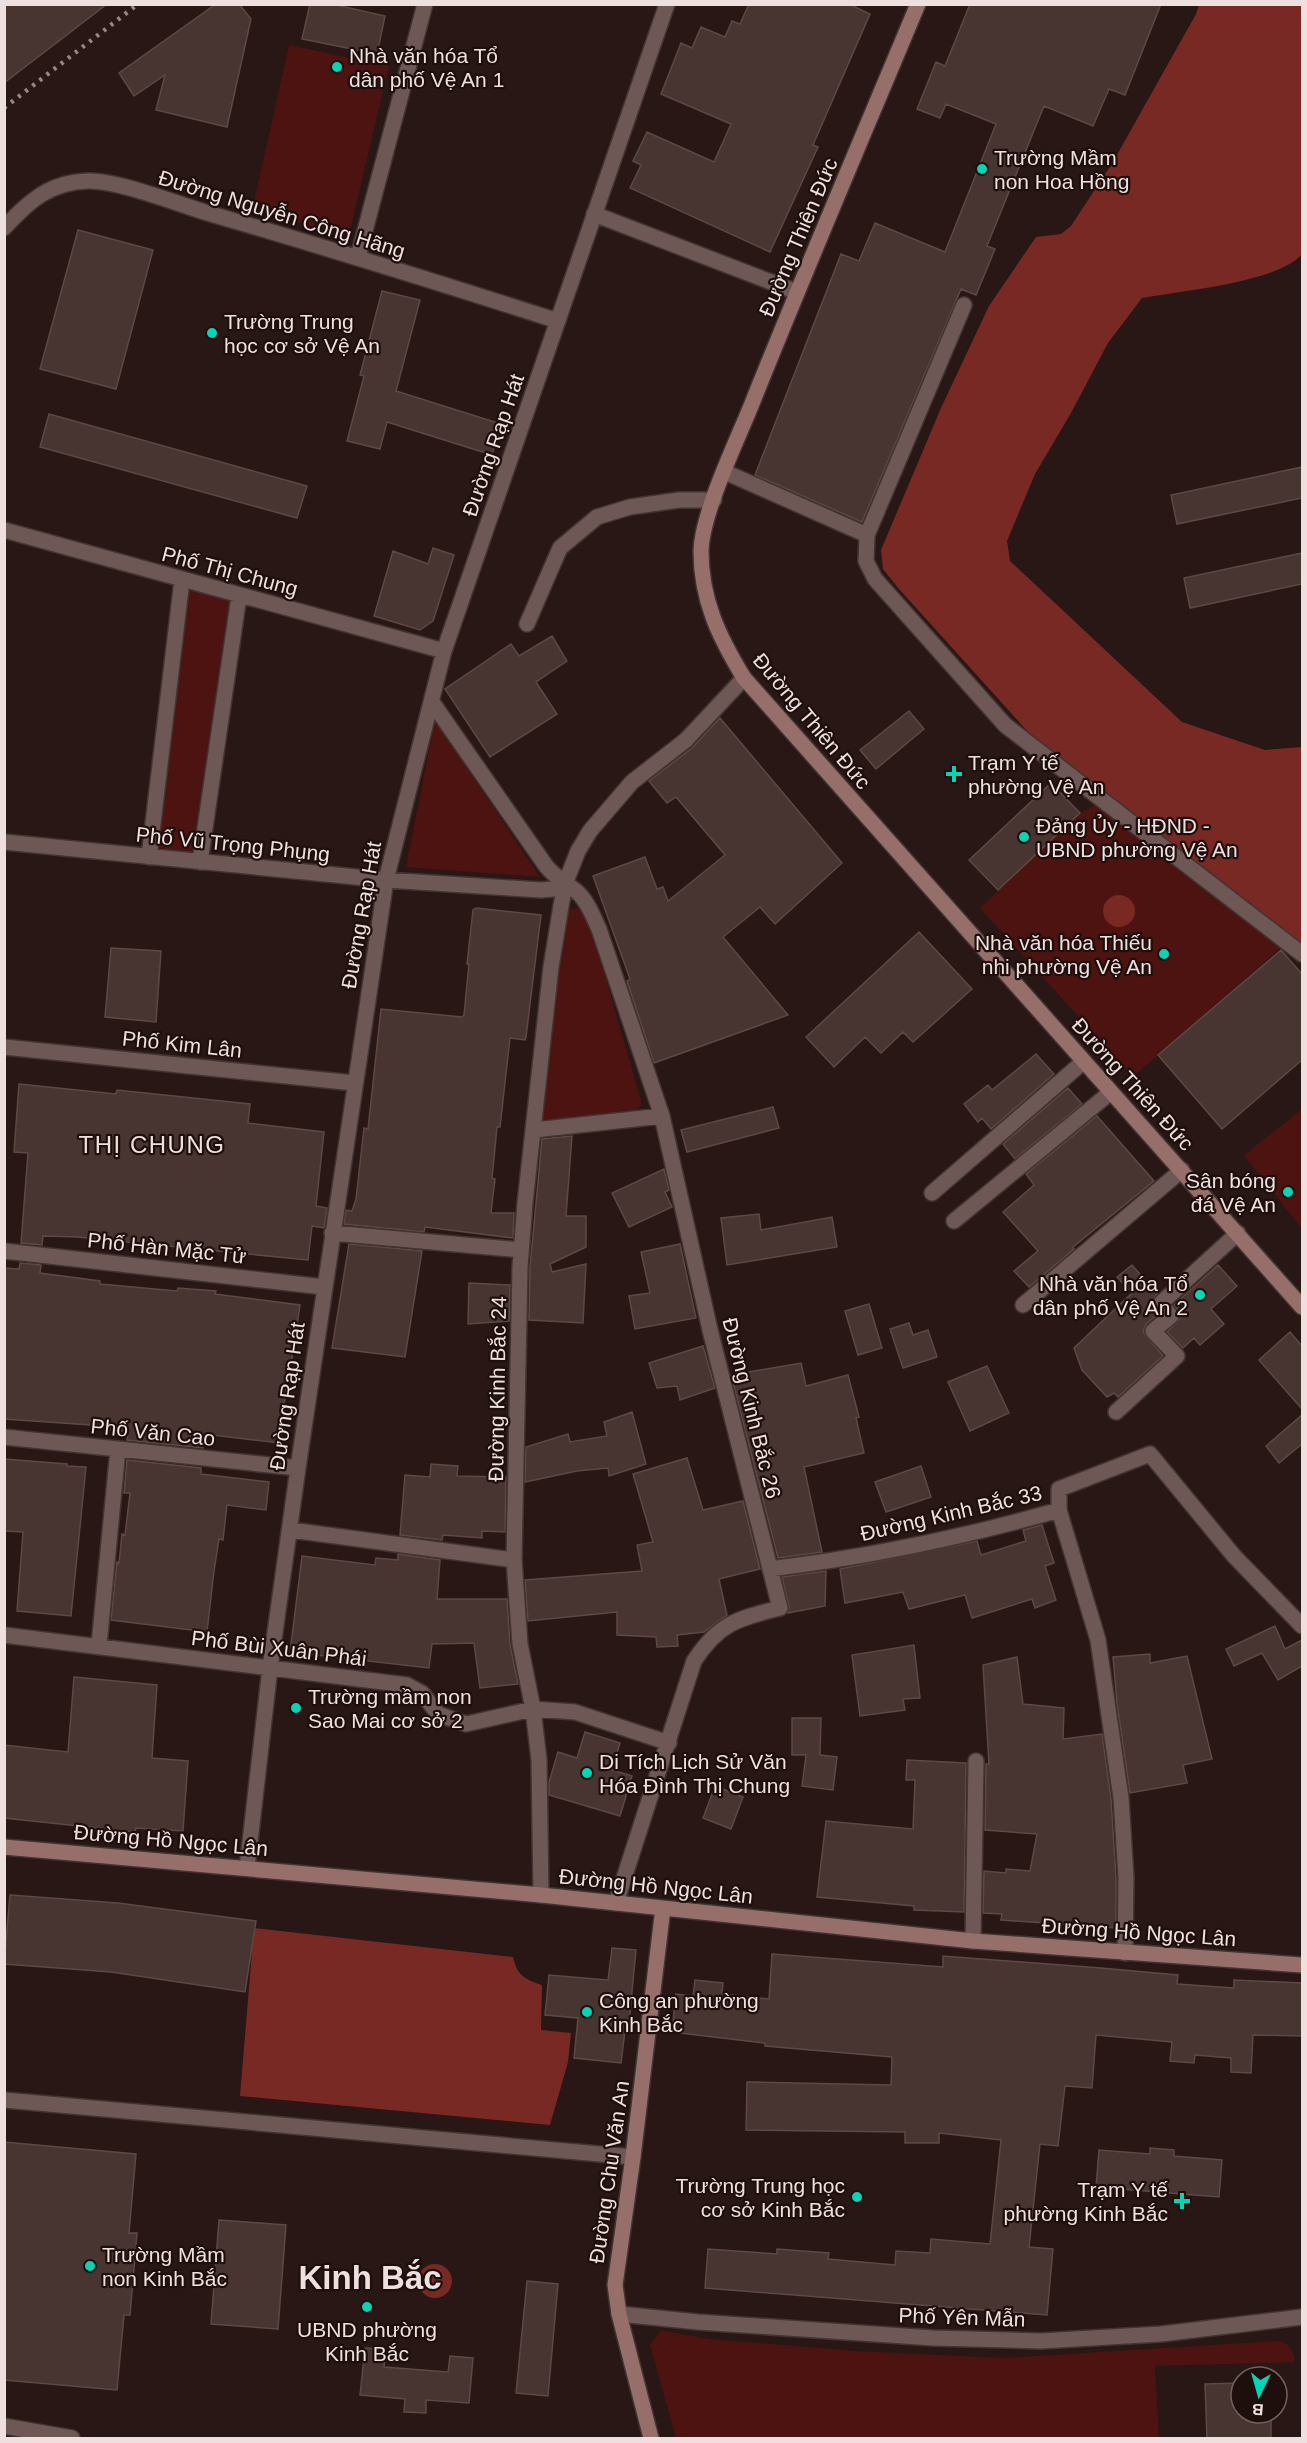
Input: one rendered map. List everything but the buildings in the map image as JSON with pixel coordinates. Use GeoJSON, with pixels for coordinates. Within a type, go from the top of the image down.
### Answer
{"type":"FeatureCollection","features":[{"type":"Feature","properties":{"kind":"street"},"geometry":{"type":"LineString","coordinates":[[358,257],[425,4]]}},
{"type":"Feature","properties":{"kind":"street","name":"Đường Rạp Hát"},"geometry":{"type":"LineString","coordinates":[[247,1868],[270,1668],[291,1530],[297,1468],[386,880],[444,651],[667,4]]}},
{"type":"Feature","properties":{"kind":"street","name":"Đường Thiên Đức"},"geometry":{"type":"LineString","coordinates":[[913,6],[714,500],[701,549],[705,593],[712,618],[744,678],[1302,1307]]}},
{"type":"Feature","properties":{"kind":"street","name":"Đường Nguyễn Công Hãng"},"geometry":{"type":"LineString","coordinates":[[4,228],[31,200],[61,184],[90,181],[122,187],[358,257],[558,321]]}},
{"type":"Feature","properties":{"kind":"street"},"geometry":{"type":"LineString","coordinates":[[594,214],[797,292]]}},
{"type":"Feature","properties":{"kind":"street"},"geometry":{"type":"LineString","coordinates":[[964,305],[867,535],[866,561],[875,579],[1005,725],[1038,753],[1302,954]]}},
{"type":"Feature","properties":{"kind":"street"},"geometry":{"type":"LineString","coordinates":[[725,472],[867,535]]}},
{"type":"Feature","properties":{"kind":"street"},"geometry":{"type":"LineString","coordinates":[[526,624],[560,548],[597,517],[630,507],[669,501],[714,500]]}},
{"type":"Feature","properties":{"kind":"street","name":"Phố Thị Chung"},"geometry":{"type":"LineString","coordinates":[[4,530],[444,651]]}},
{"type":"Feature","properties":{"kind":"street"},"geometry":{"type":"LineString","coordinates":[[149,857],[182,580]]}},
{"type":"Feature","properties":{"kind":"street"},"geometry":{"type":"LineString","coordinates":[[200,862],[239,596]]}},
{"type":"Feature","properties":{"kind":"street","name":"Đường Kinh Bắc 24"},"geometry":{"type":"LineString","coordinates":[[541,1895],[539,1760],[533,1709],[520,1644],[514,1560],[521,1250],[551,966],[565,884],[578,851],[590,831],[632,782],[686,740],[744,678]]}},
{"type":"Feature","properties":{"kind":"street","name":"Đường Kinh Bắc 26"},"geometry":{"type":"LineString","coordinates":[[432,702],[546,866],[577,892],[586,903],[599,929],[662,1116],[710,1330],[780,1608],[732,1623],[718,1631],[694,1661],[616,1903]]}},
{"type":"Feature","properties":{"kind":"street","name":"Phố Vũ Trọng Phụng"},"geometry":{"type":"LineString","coordinates":[[4,842],[386,880],[541,890],[553,889],[565,884]]}},
{"type":"Feature","properties":{"kind":"street","name":"Phố Kim Lân"},"geometry":{"type":"LineString","coordinates":[[4,1047],[354,1083]]}},
{"type":"Feature","properties":{"kind":"street"},"geometry":{"type":"LineString","coordinates":[[932,1193],[1083,1062]]}},
{"type":"Feature","properties":{"kind":"street"},"geometry":{"type":"LineString","coordinates":[[954,1221],[1111,1092]]}},
{"type":"Feature","properties":{"kind":"street"},"geometry":{"type":"LineString","coordinates":[[534,1130],[662,1116]]}},
{"type":"Feature","properties":{"kind":"street"},"geometry":{"type":"LineString","coordinates":[[1023,1305],[1182,1170]]}},
{"type":"Feature","properties":{"kind":"street"},"geometry":{"type":"LineString","coordinates":[[332,1233],[521,1250]]}},
{"type":"Feature","properties":{"kind":"street"},"geometry":{"type":"LineString","coordinates":[[1116,1412],[1177,1356],[1153,1330],[1171,1316],[1160,1304],[1238,1233]]}},
{"type":"Feature","properties":{"kind":"street","name":"Phố Hàn Mặc Tử"},"geometry":{"type":"LineString","coordinates":[[4,1251],[324,1287]]}},
{"type":"Feature","properties":{"kind":"street","name":"Phố Văn Cao"},"geometry":{"type":"LineString","coordinates":[[4,1437],[297,1468]]}},
{"type":"Feature","properties":{"kind":"street"},"geometry":{"type":"LineString","coordinates":[[99,1645],[117,1449]]}},
{"type":"Feature","properties":{"kind":"street","name":"Đường Kinh Bắc 33"},"geometry":{"type":"LineString","coordinates":[[770,1569],[886,1552],[966,1536],[1059,1510],[1059,1489],[1150,1454],[1234,1556],[1302,1626]]}},
{"type":"Feature","properties":{"kind":"street"},"geometry":{"type":"LineString","coordinates":[[1059,1510],[1098,1640],[1121,1798],[1126,1878],[1125,1953]]}},
{"type":"Feature","properties":{"kind":"street"},"geometry":{"type":"LineString","coordinates":[[291,1530],[514,1560]]}},
{"type":"Feature","properties":{"kind":"street","name":"Phố Bùi Xuân Phái"},"geometry":{"type":"LineString","coordinates":[[4,1635],[407,1685],[422,1693],[438,1714],[466,1724],[533,1709],[575,1712],[669,1743]]}},
{"type":"Feature","properties":{"kind":"street"},"geometry":{"type":"LineString","coordinates":[[973,1941],[976,1761]]}},
{"type":"Feature","properties":{"kind":"street","name":"Đường Hồ Ngọc Lân"},"geometry":{"type":"LineString","coordinates":[[4,1846],[541,1895],[973,1941],[1302,1965]]}},
{"type":"Feature","properties":{"kind":"street","name":"Đường Chu Văn An"},"geometry":{"type":"LineString","coordinates":[[651,2439],[619,2314],[615,2285],[663,1908]]}},
{"type":"Feature","properties":{"kind":"street"},"geometry":{"type":"LineString","coordinates":[[4,2100],[633,2157]]}},
{"type":"Feature","properties":{"kind":"street","name":"Phố Yên Mẫn"},"geometry":{"type":"LineString","coordinates":[[619,2314],[898,2336],[1041,2341],[1161,2334],[1302,2316]]}},
{"type":"Feature","properties":{"kind":"street"},"geometry":{"type":"LineString","coordinates":[[4,2426],[72,2439]]}},
{"type":"Feature","properties":{"kind":"shaded area"},"geometry":{"type":"Polygon","coordinates":[[[1199,5],[1302,5],[1302,254],[1290,264],[1273,272],[1228,284],[1142,298],[1108,343],[1035,474],[1007,541],[1010,561],[1182,722],[1265,750],[1302,747],[1302,945],[1029,733],[883,569],[881,550],[941,408],[989,306],[1036,237],[1061,234],[1071,226],[1113,162],[1199,5]]]}},
{"type":"Feature","properties":{"kind":"shaded area"},"geometry":{"type":"Polygon","coordinates":[[[289,45],[389,66],[349,235],[252,211],[289,45]]]}},
{"type":"Feature","properties":{"kind":"shaded area"},"geometry":{"type":"Polygon","coordinates":[[[187,589],[233,601],[192,852],[158,850],[187,589]]]}},
{"type":"Feature","properties":{"kind":"shaded area"},"geometry":{"type":"Polygon","coordinates":[[[435,720],[540,877],[406,867],[435,720]]]}},
{"type":"Feature","properties":{"kind":"shaded area"},"geometry":{"type":"Polygon","coordinates":[[[1096,805],[1200,880],[1283,946],[1133,1077],[980,908],[1080,813],[1096,805]]]}},
{"type":"Feature","properties":{"kind":"shaded area"},"geometry":{"type":"Polygon","coordinates":[[[1119,895],[1130,900],[1135,911],[1130,922],[1119,927],[1108,922],[1103,911],[1108,900],[1119,895]]]}},
{"type":"Feature","properties":{"kind":"shaded area"},"geometry":{"type":"Polygon","coordinates":[[[581,908],[589,920],[642,1104],[635,1111],[546,1120],[540,1117],[564,915],[569,910],[581,908]]]}},
{"type":"Feature","properties":{"kind":"shaded area","name":"Sân bóng đá Vệ An"},"geometry":{"type":"Polygon","coordinates":[[[1302,1109],[1302,1229],[1244,1155],[1302,1109]]]}},
{"type":"Feature","properties":{"kind":"shaded area"},"geometry":{"type":"Polygon","coordinates":[[[254,1928],[513,1957],[522,1976],[542,1985],[541,2030],[571,2033],[568,2062],[550,2125],[240,2096],[254,1928]]]}},
{"type":"Feature","properties":{"kind":"shaded area"},"geometry":{"type":"Polygon","coordinates":[[[435,2264],[447,2269],[452,2281],[447,2293],[435,2298],[423,2293],[418,2281],[423,2269],[435,2264]]]}},
{"type":"Feature","properties":{"kind":"shaded area"},"geometry":{"type":"Polygon","coordinates":[[[661,2330],[709,2339],[856,2351],[1004,2358],[1278,2341],[1291,2348],[1295,2362],[1155,2366],[1159,2438],[676,2438],[650,2345],[661,2330]]]}},
{"type":"Feature","properties":{"kind":"railway"},"geometry":{"type":"LineString","coordinates":[[4,108],[138,4]]}},
{"type":"Feature","properties":{"kind":"place","name":"Nhà văn hóa Tổ dân phố Vệ An 1"},"geometry":{"type":"Point","coordinates":[337,67]}},
{"type":"Feature","properties":{"kind":"place","name":"Trường Mầm non Hoa Hồng"},"geometry":{"type":"Point","coordinates":[982,169]}},
{"type":"Feature","properties":{"kind":"place","name":"Trường Trung học cơ sở Vệ An"},"geometry":{"type":"Point","coordinates":[212,333]}},
{"type":"Feature","properties":{"kind":"place","name":"Trạm Y tế phường Vệ An"},"geometry":{"type":"Point","coordinates":[954,774]}},
{"type":"Feature","properties":{"kind":"place","name":"Đảng Ủy - HĐND - UBND phường Vệ An"},"geometry":{"type":"Point","coordinates":[1024,837]}},
{"type":"Feature","properties":{"kind":"place","name":"Nhà văn hóa Thiếu nhi phường Vệ An"},"geometry":{"type":"Point","coordinates":[1164,954]}},
{"type":"Feature","properties":{"kind":"place","name":"Sân bóng đá Vệ An"},"geometry":{"type":"Point","coordinates":[1288,1192]}},
{"type":"Feature","properties":{"kind":"place","name":"Nhà văn hóa Tổ dân phố Vệ An 2"},"geometry":{"type":"Point","coordinates":[1200,1295]}},
{"type":"Feature","properties":{"kind":"place","name":"Trường mầm non Sao Mai cơ sở 2"},"geometry":{"type":"Point","coordinates":[296,1708]}},
{"type":"Feature","properties":{"kind":"place","name":"Di Tích Lịch Sử Văn Hóa Đình Thị Chung"},"geometry":{"type":"Point","coordinates":[587,1773]}},
{"type":"Feature","properties":{"kind":"place","name":"Công an phường Kinh Bắc"},"geometry":{"type":"Point","coordinates":[587,2012]}},
{"type":"Feature","properties":{"kind":"place","name":"Trường Trung học cơ sở Kinh Bắc"},"geometry":{"type":"Point","coordinates":[857,2197]}},
{"type":"Feature","properties":{"kind":"place","name":"Trạm Y tế phường Kinh Bắc"},"geometry":{"type":"Point","coordinates":[1182,2201]}},
{"type":"Feature","properties":{"kind":"place","name":"Trường Mầm non Kinh Bắc"},"geometry":{"type":"Point","coordinates":[90,2266]}},
{"type":"Feature","properties":{"kind":"place","name":"UBND phường Kinh Bắc"},"geometry":{"type":"Point","coordinates":[367,2307]}},
{"type":"Feature","properties":{"kind":"district","name":"THỊ CHUNG"},"geometry":{"type":"Point","coordinates":[152,1144]}},
{"type":"Feature","properties":{"kind":"district","name":"Kinh Bắc"},"geometry":{"type":"Point","coordinates":[370,2277]}}]}
